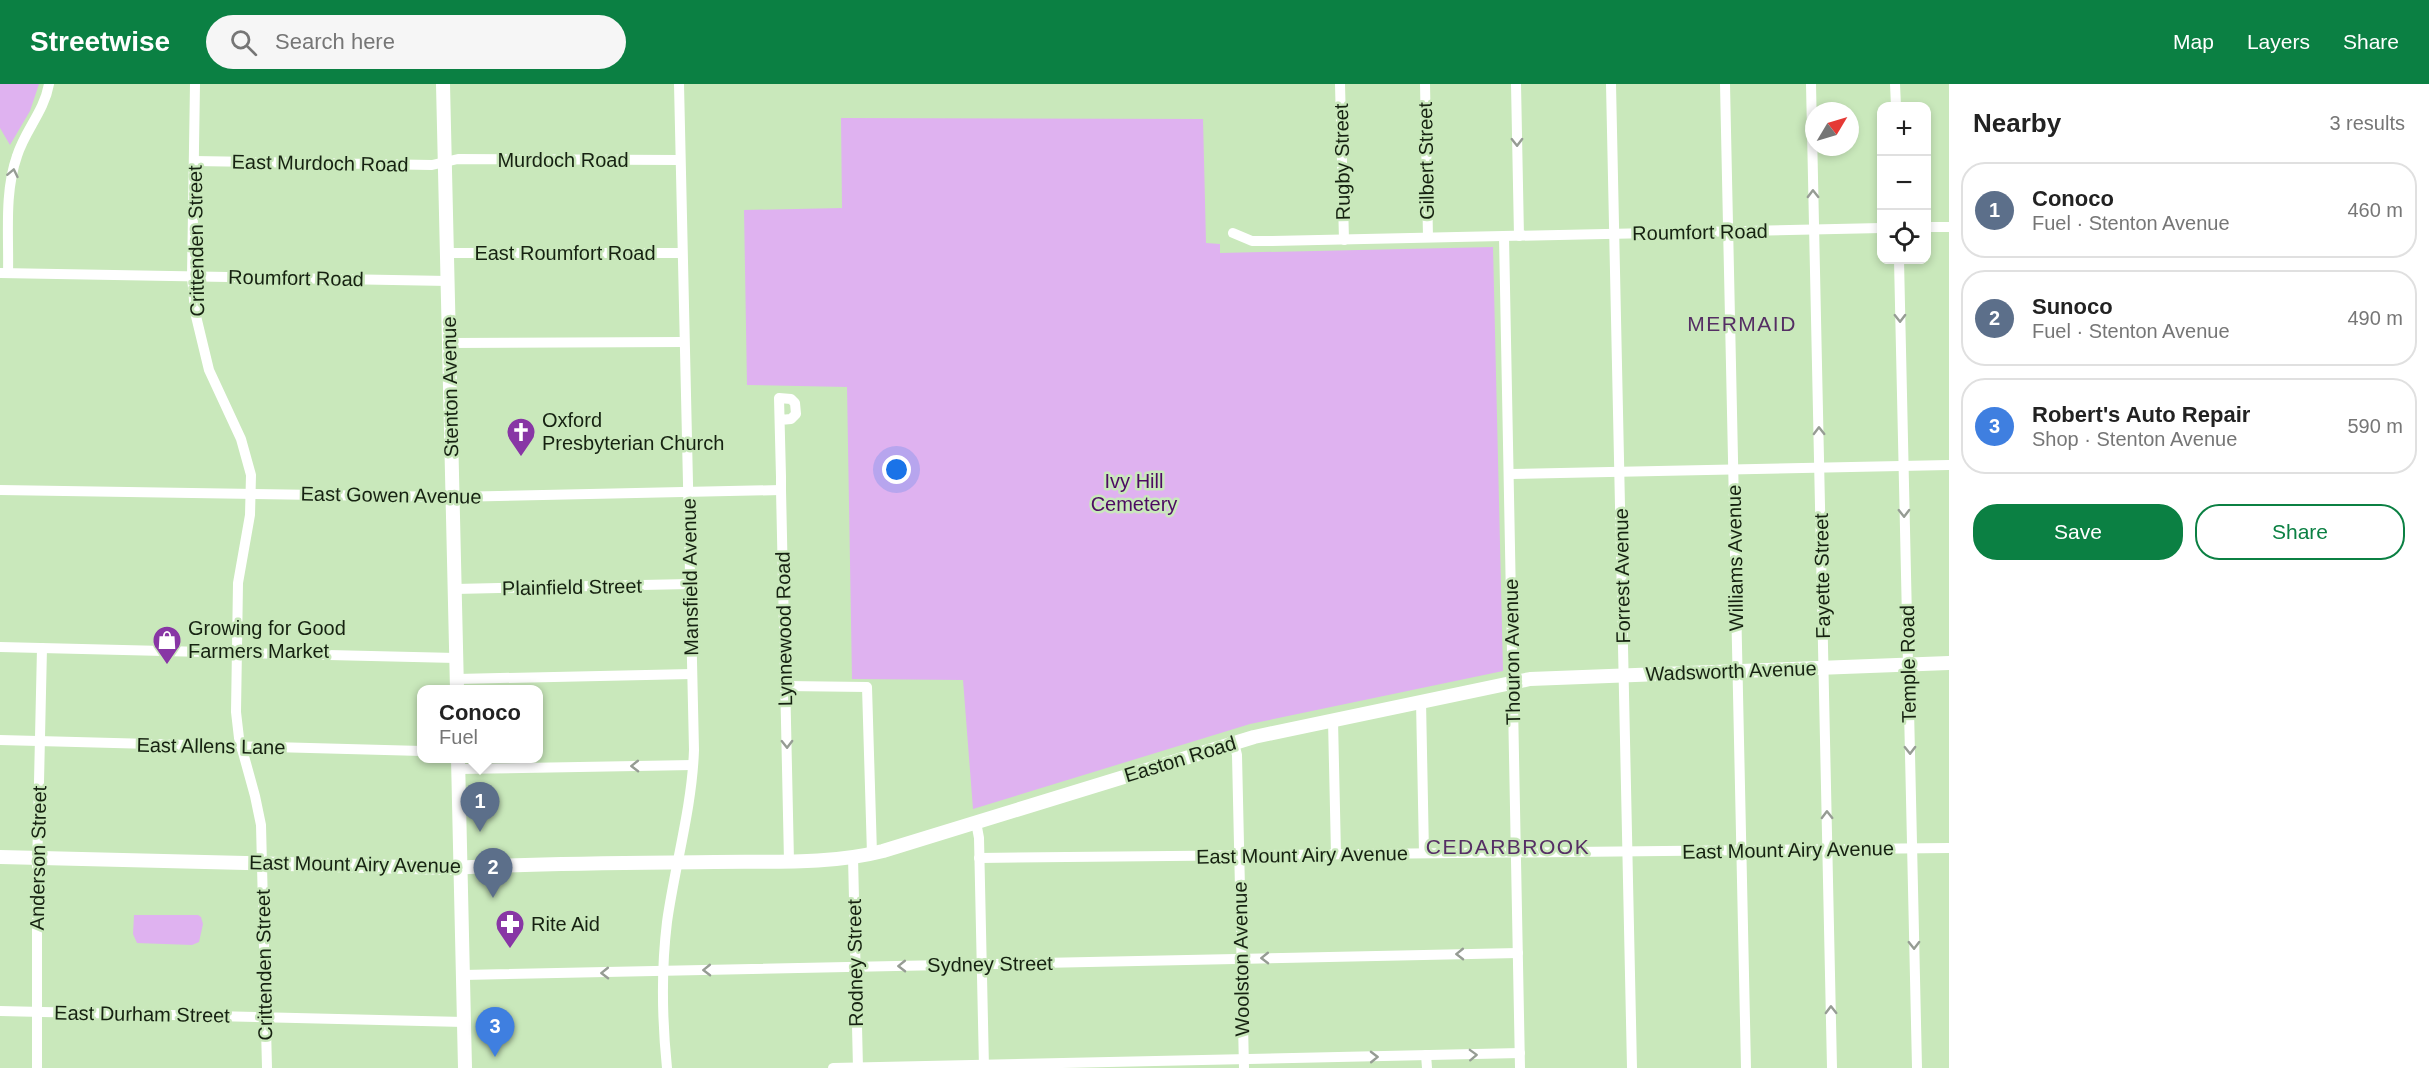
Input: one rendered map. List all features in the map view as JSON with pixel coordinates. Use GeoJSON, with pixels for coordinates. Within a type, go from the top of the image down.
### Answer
{"type":"FeatureCollection","features":[{"type":"Feature","properties":{"kind":"main road","name":"Stenton Avenue"},"geometry":{"type":"LineString","coordinates":[[443,84],[457,685]]}},
{"type":"Feature","properties":{"kind":"main road","name":"Wadsworth Avenue"},"geometry":{"type":"LineString","coordinates":[[1513,682],[1541,678],[1624,674],[1949,663]]}},
{"type":"Feature","properties":{"kind":"main road","name":"Easton Road"},"geometry":{"type":"LineString","coordinates":[[853,857],[872,854],[1234,743],[1513,682]]}},
{"type":"Feature","properties":{"kind":"main road"},"geometry":{"type":"LineString","coordinates":[[458,764],[465,1068]]}},
{"type":"Feature","properties":{"kind":"main road","name":"East Mount Airy Avenue"},"geometry":{"type":"LineString","coordinates":[[0,857],[460,867],[502,864],[789,861],[853,857]]}},
{"type":"Feature","properties":{"kind":"street"},"geometry":{"type":"LineString","coordinates":[[4,273],[12,172],[20,148],[41,111],[49,84]]}},
{"type":"Feature","properties":{"kind":"street","name":"Crittenden Street"},"geometry":{"type":"LineString","coordinates":[[195,84],[192,276],[195,312],[202,349],[213,381],[244,448],[250,469],[249,528],[238,583],[236,712],[241,747],[260,815],[267,1068]]}},
{"type":"Feature","properties":{"kind":"street","name":"Mansfield Avenue"},"geometry":{"type":"LineString","coordinates":[[667,1068],[662,1014],[663,970],[668,921],[690,798],[693,765],[679,84]]}},
{"type":"Feature","properties":{"kind":"street","name":"Rugby Street"},"geometry":{"type":"LineString","coordinates":[[1340,84],[1344,240]]}},
{"type":"Feature","properties":{"kind":"street","name":"Gilbert Street"},"geometry":{"type":"LineString","coordinates":[[1425,84],[1428,237]]}},
{"type":"Feature","properties":{"kind":"street"},"geometry":{"type":"LineString","coordinates":[[1233,233],[1252,241],[1519,236],[1516,84]]}},
{"type":"Feature","properties":{"kind":"street","name":"Forrest Avenue"},"geometry":{"type":"LineString","coordinates":[[1611,84],[1632,1068]]}},
{"type":"Feature","properties":{"kind":"street","name":"Williams Avenue"},"geometry":{"type":"LineString","coordinates":[[1725,84],[1746,1068]]}},
{"type":"Feature","properties":{"kind":"street","name":"Fayette Street"},"geometry":{"type":"LineString","coordinates":[[1811,84],[1832,1068]]}},
{"type":"Feature","properties":{"kind":"street"},"geometry":{"type":"LineString","coordinates":[[1895,84],[1896,102]]}},
{"type":"Feature","properties":{"kind":"street","name":"Murdoch Road"},"geometry":{"type":"LineString","coordinates":[[445,162],[458,159],[680,160]]}},
{"type":"Feature","properties":{"kind":"street","name":"East Murdoch Road"},"geometry":{"type":"LineString","coordinates":[[194,161],[432,165],[445,162]]}},
{"type":"Feature","properties":{"kind":"street"},"geometry":{"type":"LineString","coordinates":[[1931,227],[1949,227]]}},
{"type":"Feature","properties":{"kind":"street","name":"Roumfort Road"},"geometry":{"type":"LineString","coordinates":[[1519,236],[1877,228]]}},
{"type":"Feature","properties":{"kind":"street","name":"Thouron Avenue"},"geometry":{"type":"LineString","coordinates":[[1504,236],[1520,1068]]}},
{"type":"Feature","properties":{"kind":"street","name":"East Roumfort Road"},"geometry":{"type":"LineString","coordinates":[[447,253],[682,253]]}},
{"type":"Feature","properties":{"kind":"street","name":"Temple Road"},"geometry":{"type":"LineString","coordinates":[[1899,264],[1917,1068]]}},
{"type":"Feature","properties":{"kind":"street","name":"Roumfort Road"},"geometry":{"type":"LineString","coordinates":[[4,273],[448,280]]}},
{"type":"Feature","properties":{"kind":"street"},"geometry":{"type":"LineString","coordinates":[[449,343],[684,342]]}},
{"type":"Feature","properties":{"kind":"street","name":"Lynnewood Road"},"geometry":{"type":"LineString","coordinates":[[780,420],[791,419],[796,411],[795,403],[791,399],[779,398],[789,861]]}},
{"type":"Feature","properties":{"kind":"street"},"geometry":{"type":"LineString","coordinates":[[1509,474],[1949,465]]}},
{"type":"Feature","properties":{"kind":"street","name":"East Gowen Avenue"},"geometry":{"type":"LineString","coordinates":[[0,490],[452,497],[781,490]]}},
{"type":"Feature","properties":{"kind":"street","name":"Plainfield Street"},"geometry":{"type":"LineString","coordinates":[[454,589],[690,584]]}},
{"type":"Feature","properties":{"kind":"street"},"geometry":{"type":"LineString","coordinates":[[0,647],[456,658]]}},
{"type":"Feature","properties":{"kind":"street","name":"Anderson Street"},"geometry":{"type":"LineString","coordinates":[[37,1068],[42,648]]}},
{"type":"Feature","properties":{"kind":"street"},"geometry":{"type":"LineString","coordinates":[[457,685],[692,674]]}},
{"type":"Feature","properties":{"kind":"street"},"geometry":{"type":"LineString","coordinates":[[785,686],[867,687],[872,854]]}},
{"type":"Feature","properties":{"kind":"street"},"geometry":{"type":"LineString","coordinates":[[1420,701],[1424,854]]}},
{"type":"Feature","properties":{"kind":"street"},"geometry":{"type":"LineString","coordinates":[[1333,720],[1336,854]]}},
{"type":"Feature","properties":{"kind":"street","name":"East Allens Lane"},"geometry":{"type":"LineString","coordinates":[[0,740],[417,751]]}},
{"type":"Feature","properties":{"kind":"street","name":"Woolston Avenue"},"geometry":{"type":"LineString","coordinates":[[1234,743],[1237,755],[1244,1064]]}},
{"type":"Feature","properties":{"kind":"street"},"geometry":{"type":"LineString","coordinates":[[458,764],[693,765]]}},
{"type":"Feature","properties":{"kind":"street"},"geometry":{"type":"LineString","coordinates":[[976,822],[979,858],[984,1066]]}},
{"type":"Feature","properties":{"kind":"street","name":"East Mount Airy Avenue"},"geometry":{"type":"LineString","coordinates":[[979,858],[1949,848]]}},
{"type":"Feature","properties":{"kind":"street","name":"Rodney Street"},"geometry":{"type":"LineString","coordinates":[[853,857],[858,1068]]}},
{"type":"Feature","properties":{"kind":"street","name":"Sydney Street"},"geometry":{"type":"LineString","coordinates":[[463,975],[1518,953]]}},
{"type":"Feature","properties":{"kind":"street","name":"East Durham Street"},"geometry":{"type":"LineString","coordinates":[[0,1011],[464,1022]]}},
{"type":"Feature","properties":{"kind":"street"},"geometry":{"type":"LineString","coordinates":[[833,1068],[1336,1063],[1426,1055],[1520,1053]]}},
{"type":"Feature","properties":{"kind":"street"},"geometry":{"type":"LineString","coordinates":[[1426,1055],[1427,1068]]}},
{"type":"Feature","properties":{"kind":"green space"},"geometry":{"type":"Polygon","coordinates":[[[0,84],[39,84],[30,111],[10,145],[0,128],[0,84]]]}},
{"type":"Feature","properties":{"kind":"green space","name":"Ivy Hill Cemetery"},"geometry":{"type":"Polygon","coordinates":[[[841,118],[1203,119],[1206,243],[1220,244],[1220,253],[1493,247],[1503,671],[1250,724],[973,809],[963,680],[852,679],[847,387],[747,385],[744,210],[842,208],[841,118]]]}},
{"type":"Feature","properties":{"kind":"green space"},"geometry":{"type":"Polygon","coordinates":[[[134,915],[198,915],[203,924],[199,942],[192,945],[137,943],[133,934],[134,915]]]}},
{"type":"Feature","properties":{"kind":"place","name":"Oxford Presbyterian Church"},"geometry":{"type":"Point","coordinates":[521,458]}},
{"type":"Feature","properties":{"kind":"place","name":"Growing for Good Farmers Market"},"geometry":{"type":"Point","coordinates":[167,666]}},
{"type":"Feature","properties":{"kind":"place","name":"Conoco"},"geometry":{"type":"Point","coordinates":[480,832]}},
{"type":"Feature","properties":{"kind":"place","name":"Sunoco"},"geometry":{"type":"Point","coordinates":[493,898]}},
{"type":"Feature","properties":{"kind":"place","name":"Rite Aid"},"geometry":{"type":"Point","coordinates":[510,950]}},
{"type":"Feature","properties":{"kind":"place","name":"Robert's Auto Repair"},"geometry":{"type":"Point","coordinates":[495,1057]}},
{"type":"Feature","properties":{"kind":"district","name":"MERMAID"},"geometry":{"type":"Point","coordinates":[1742,323]}},
{"type":"Feature","properties":{"kind":"district","name":"CEDARBROOK"},"geometry":{"type":"Point","coordinates":[1508,846]}}]}
